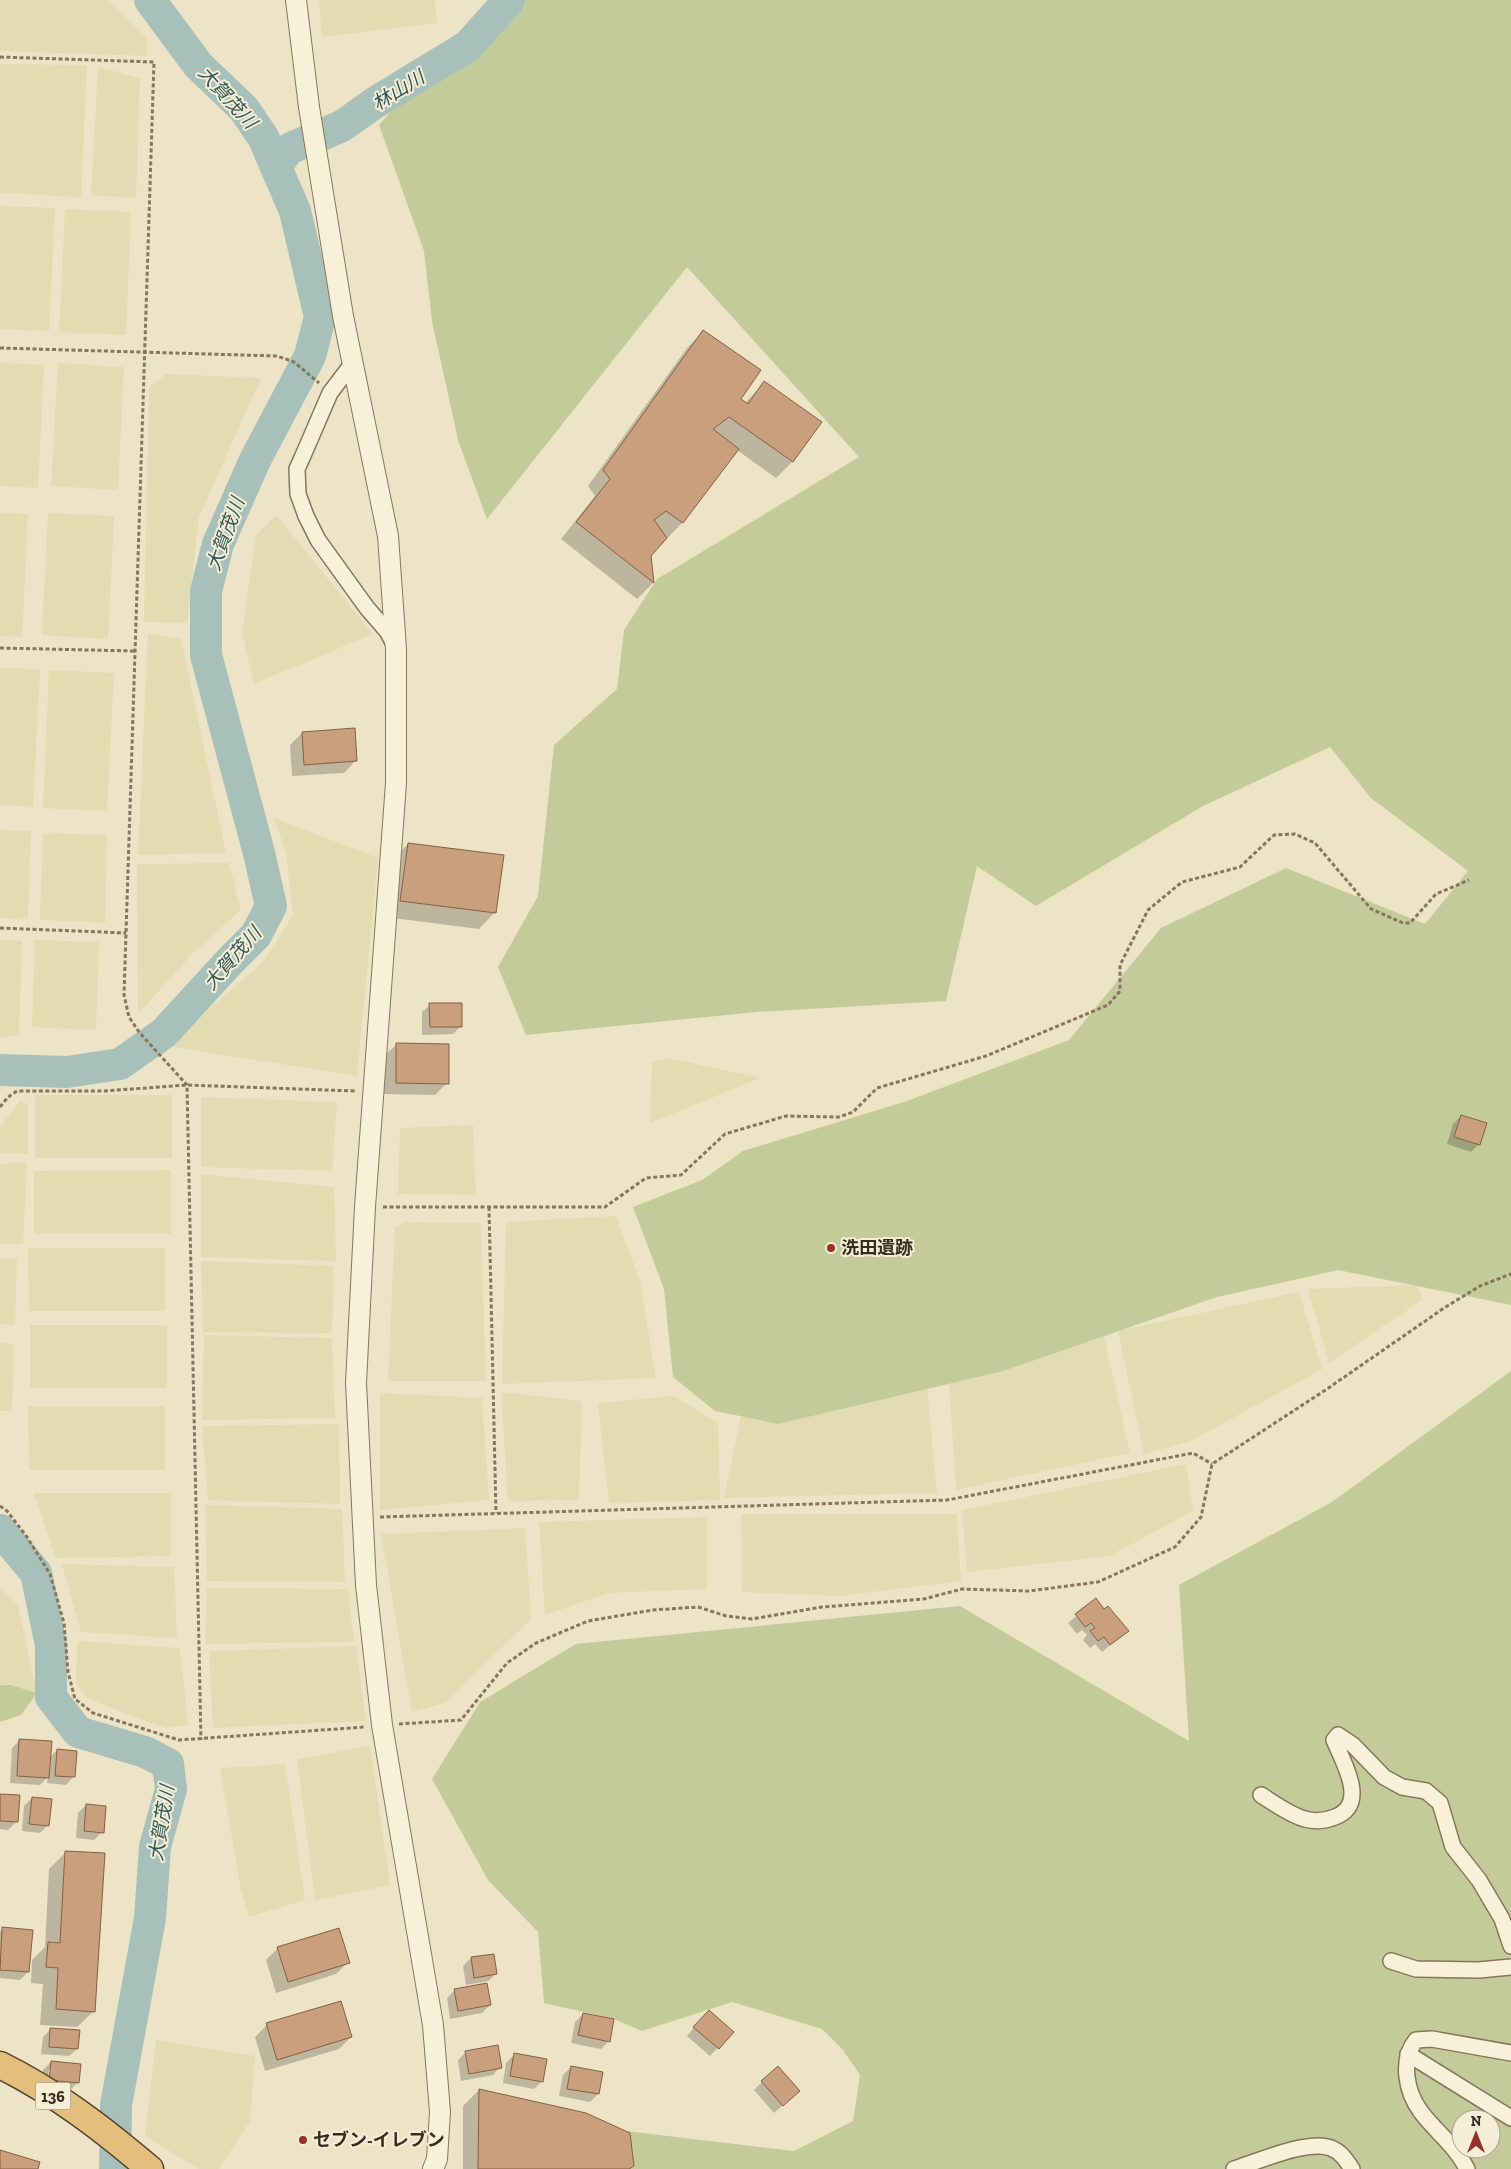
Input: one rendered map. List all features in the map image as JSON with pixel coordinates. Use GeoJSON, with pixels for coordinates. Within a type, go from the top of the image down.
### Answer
{"type":"FeatureCollection","features":[{"type":"Feature","properties":{"kind":"highway","name":"136"},"geometry":{"type":"LineString","coordinates":[[0,2065],[23,2076],[104,2130],[144,2163]]}},
{"type":"Feature","properties":{"kind":"street"},"geometry":{"type":"LineString","coordinates":[[296,0],[319,174],[352,364],[388,536],[396,649],[396,783],[365,1207],[356,1383],[361,1518],[366,1585],[382,1725],[433,2025],[440,2112],[436,2159],[433,2169]]}},
{"type":"Feature","properties":{"kind":"street"},"geometry":{"type":"LineString","coordinates":[[352,364],[330,393],[304,451],[297,469],[298,494],[318,540],[367,608],[387,631],[396,649]]}},
{"type":"Feature","properties":{"kind":"street"},"geometry":{"type":"LineString","coordinates":[[1260,1795],[1304,1819],[1323,1821],[1343,1812],[1348,1808],[1353,1798],[1350,1779],[1334,1740],[1338,1735],[1353,1745],[1384,1777],[1402,1787],[1426,1791],[1440,1803],[1453,1847],[1479,1880],[1502,1919],[1511,1946]]}},
{"type":"Feature","properties":{"kind":"street"},"geometry":{"type":"LineString","coordinates":[[1391,1961],[1422,1970],[1479,1970],[1511,1967]]}},
{"type":"Feature","properties":{"kind":"street"},"geometry":{"type":"LineString","coordinates":[[1467,2169],[1460,2156],[1416,2103],[1405,2067],[1409,2048],[1416,2040],[1432,2039],[1511,2053]]}},
{"type":"Feature","properties":{"kind":"street"},"geometry":{"type":"LineString","coordinates":[[1408,2054],[1511,2118]]}},
{"type":"Feature","properties":{"kind":"street"},"geometry":{"type":"LineString","coordinates":[[1234,2169],[1298,2147],[1330,2147],[1343,2156],[1352,2169]]}},
{"type":"Feature","properties":{"kind":"path"},"geometry":{"type":"LineString","coordinates":[[0,57],[154,62],[124,995],[129,1017],[139,1032],[187,1085],[201,1740]]}},
{"type":"Feature","properties":{"kind":"path"},"geometry":{"type":"LineString","coordinates":[[0,348],[277,356],[294,362],[319,383]]}},
{"type":"Feature","properties":{"kind":"path"},"geometry":{"type":"LineString","coordinates":[[0,648],[135,652]]}},
{"type":"Feature","properties":{"kind":"path"},"geometry":{"type":"LineString","coordinates":[[365,1207],[605,1206],[646,1178],[681,1175],[724,1134],[786,1116],[838,1117],[853,1112],[877,1088],[986,1056],[1108,1005],[1120,991],[1120,965],[1148,910],[1182,882],[1240,867],[1274,835],[1295,834],[1315,843],[1371,909],[1403,923],[1410,923],[1436,894],[1469,880]]}},
{"type":"Feature","properties":{"kind":"path"},"geometry":{"type":"LineString","coordinates":[[0,928],[126,933]]}},
{"type":"Feature","properties":{"kind":"path"},"geometry":{"type":"LineString","coordinates":[[0,1107],[8,1097],[17,1091],[104,1091],[187,1085],[373,1091]]}},
{"type":"Feature","properties":{"kind":"path"},"geometry":{"type":"LineString","coordinates":[[490,1207],[496,1513]]}},
{"type":"Feature","properties":{"kind":"path"},"geometry":{"type":"LineString","coordinates":[[0,1506],[7,1511],[27,1537],[50,1574],[64,1623],[68,1672],[75,1699],[93,1713],[179,1740],[201,1740],[461,1720],[508,1663],[536,1642],[588,1621],[653,1610],[698,1608],[726,1616],[752,1619],[822,1607],[924,1599],[962,1589],[1029,1591],[1098,1582],[1175,1547],[1202,1517],[1212,1464],[1343,1378],[1444,1308],[1480,1286],[1511,1274]]}},
{"type":"Feature","properties":{"kind":"path"},"geometry":{"type":"LineString","coordinates":[[361,1518],[947,1500],[1193,1453],[1212,1464]]}},
{"type":"Feature","properties":{"kind":"shaded area"},"geometry":{"type":"Polygon","coordinates":[[[0,0],[109,0],[147,39],[147,56],[0,51],[0,0]]]}},
{"type":"Feature","properties":{"kind":"shaded area"},"geometry":{"type":"Polygon","coordinates":[[[319,0],[435,0],[437,23],[322,37],[319,0]]]}},
{"type":"Feature","properties":{"kind":"shaded area"},"geometry":{"type":"Polygon","coordinates":[[[0,64],[87,65],[81,197],[0,193],[0,64]]]}},
{"type":"Feature","properties":{"kind":"shaded area"},"geometry":{"type":"Polygon","coordinates":[[[98,67],[140,78],[136,198],[91,195],[98,67]]]}},
{"type":"Feature","properties":{"kind":"shaded area"},"geometry":{"type":"Polygon","coordinates":[[[0,206],[55,208],[49,331],[0,329],[0,206]]]}},
{"type":"Feature","properties":{"kind":"shaded area"},"geometry":{"type":"Polygon","coordinates":[[[65,209],[131,212],[126,335],[59,332],[65,209]]]}},
{"type":"Feature","properties":{"kind":"shaded area"},"geometry":{"type":"Polygon","coordinates":[[[0,363],[44,365],[38,488],[0,486],[0,363]]]}},
{"type":"Feature","properties":{"kind":"shaded area"},"geometry":{"type":"Polygon","coordinates":[[[58,363],[124,367],[118,490],[51,486],[58,363]]]}},
{"type":"Feature","properties":{"kind":"shaded area"},"geometry":{"type":"Polygon","coordinates":[[[166,374],[261,378],[199,517],[187,623],[144,622],[149,387],[166,374]]]}},
{"type":"Feature","properties":{"kind":"shaded area"},"geometry":{"type":"Polygon","coordinates":[[[0,513],[28,514],[22,637],[0,636],[0,513]]]}},
{"type":"Feature","properties":{"kind":"shaded area"},"geometry":{"type":"Polygon","coordinates":[[[48,513],[114,516],[108,639],[42,635],[48,513]]]}},
{"type":"Feature","properties":{"kind":"shaded area"},"geometry":{"type":"Polygon","coordinates":[[[276,515],[373,634],[254,684],[242,633],[256,535],[276,515]]]}},
{"type":"Feature","properties":{"kind":"shaded area"},"geometry":{"type":"Polygon","coordinates":[[[148,633],[181,639],[226,853],[138,855],[148,633]]]}},
{"type":"Feature","properties":{"kind":"shaded area"},"geometry":{"type":"Polygon","coordinates":[[[0,668],[40,669],[33,807],[0,805],[0,668]]]}},
{"type":"Feature","properties":{"kind":"shaded area"},"geometry":{"type":"Polygon","coordinates":[[[49,670],[114,673],[107,811],[43,808],[49,670]]]}},
{"type":"Feature","properties":{"kind":"shaded area"},"geometry":{"type":"Polygon","coordinates":[[[274,818],[378,858],[357,1076],[167,1046],[263,962],[293,915],[286,853],[274,818]]]}},
{"type":"Feature","properties":{"kind":"shaded area"},"geometry":{"type":"Polygon","coordinates":[[[0,830],[31,831],[28,919],[0,918],[0,830]]]}},
{"type":"Feature","properties":{"kind":"shaded area"},"geometry":{"type":"Polygon","coordinates":[[[43,833],[107,835],[105,923],[40,920],[43,833]]]}},
{"type":"Feature","properties":{"kind":"shaded area"},"geometry":{"type":"Polygon","coordinates":[[[229,863],[241,910],[191,955],[138,1014],[137,864],[229,863]]]}},
{"type":"Feature","properties":{"kind":"shaded area"},"geometry":{"type":"Polygon","coordinates":[[[0,940],[22,941],[19,1035],[0,1038],[0,940]]]}},
{"type":"Feature","properties":{"kind":"shaded area"},"geometry":{"type":"Polygon","coordinates":[[[35,940],[99,942],[96,1030],[32,1027],[35,940]]]}},
{"type":"Feature","properties":{"kind":"shaded area"},"geometry":{"type":"Polygon","coordinates":[[[668,1058],[760,1078],[650,1123],[652,1062],[668,1058]]]}},
{"type":"Feature","properties":{"kind":"shaded area"},"geometry":{"type":"Polygon","coordinates":[[[35,1095],[172,1095],[172,1158],[35,1158],[35,1095]]]}},
{"type":"Feature","properties":{"kind":"shaded area"},"geometry":{"type":"Polygon","coordinates":[[[201,1097],[337,1102],[332,1171],[201,1167],[201,1097]]]}},
{"type":"Feature","properties":{"kind":"shaded area"},"geometry":{"type":"Polygon","coordinates":[[[20,1101],[28,1104],[28,1154],[0,1154],[0,1127],[20,1101]]]}},
{"type":"Feature","properties":{"kind":"shaded area"},"geometry":{"type":"Polygon","coordinates":[[[473,1125],[476,1195],[398,1194],[400,1128],[473,1125]]]}},
{"type":"Feature","properties":{"kind":"shaded area"},"geometry":{"type":"Polygon","coordinates":[[[27,1162],[23,1244],[0,1244],[0,1164],[27,1162]]]}},
{"type":"Feature","properties":{"kind":"shaded area"},"geometry":{"type":"Polygon","coordinates":[[[171,1170],[171,1234],[34,1234],[34,1171],[171,1170]]]}},
{"type":"Feature","properties":{"kind":"shaded area"},"geometry":{"type":"Polygon","coordinates":[[[201,1174],[334,1187],[336,1261],[201,1257],[201,1174]]]}},
{"type":"Feature","properties":{"kind":"shaded area"},"geometry":{"type":"Polygon","coordinates":[[[616,1216],[640,1281],[656,1378],[502,1384],[506,1222],[616,1216]]]}},
{"type":"Feature","properties":{"kind":"shaded area"},"geometry":{"type":"Polygon","coordinates":[[[406,1222],[478,1223],[481,1227],[486,1381],[388,1381],[395,1227],[406,1222]]]}},
{"type":"Feature","properties":{"kind":"shaded area"},"geometry":{"type":"Polygon","coordinates":[[[28,1248],[165,1248],[165,1311],[29,1311],[28,1248]]]}},
{"type":"Feature","properties":{"kind":"shaded area"},"geometry":{"type":"Polygon","coordinates":[[[17,1258],[15,1325],[0,1324],[0,1259],[17,1258]]]}},
{"type":"Feature","properties":{"kind":"shaded area"},"geometry":{"type":"Polygon","coordinates":[[[201,1261],[334,1266],[332,1333],[203,1332],[201,1261]]]}},
{"type":"Feature","properties":{"kind":"shaded area"},"geometry":{"type":"Polygon","coordinates":[[[1416,1285],[1423,1299],[1329,1363],[1308,1289],[1416,1285]]]}},
{"type":"Feature","properties":{"kind":"shaded area"},"geometry":{"type":"Polygon","coordinates":[[[1299,1292],[1322,1369],[1191,1441],[1144,1454],[1118,1331],[1299,1292]]]}},
{"type":"Feature","properties":{"kind":"shaded area"},"geometry":{"type":"Polygon","coordinates":[[[30,1325],[167,1325],[167,1388],[30,1388],[30,1325]]]}},
{"type":"Feature","properties":{"kind":"shaded area"},"geometry":{"type":"Polygon","coordinates":[[[204,1335],[332,1338],[335,1418],[202,1420],[204,1335]]]}},
{"type":"Feature","properties":{"kind":"shaded area"},"geometry":{"type":"Polygon","coordinates":[[[1104,1336],[1130,1453],[956,1490],[949,1383],[1104,1336]]]}},
{"type":"Feature","properties":{"kind":"shaded area"},"geometry":{"type":"Polygon","coordinates":[[[0,1343],[14,1344],[12,1411],[0,1411],[0,1343]]]}},
{"type":"Feature","properties":{"kind":"shaded area"},"geometry":{"type":"Polygon","coordinates":[[[927,1388],[937,1493],[724,1498],[741,1416],[778,1424],[927,1388]]]}},
{"type":"Feature","properties":{"kind":"shaded area"},"geometry":{"type":"Polygon","coordinates":[[[501,1392],[582,1401],[579,1500],[508,1501],[501,1392]]]}},
{"type":"Feature","properties":{"kind":"shaded area"},"geometry":{"type":"Polygon","coordinates":[[[380,1393],[482,1398],[489,1500],[380,1510],[380,1393]]]}},
{"type":"Feature","properties":{"kind":"shaded area"},"geometry":{"type":"Polygon","coordinates":[[[673,1396],[718,1423],[720,1500],[609,1503],[598,1403],[673,1396]]]}},
{"type":"Feature","properties":{"kind":"shaded area"},"geometry":{"type":"Polygon","coordinates":[[[28,1406],[165,1406],[165,1470],[29,1470],[28,1406]]]}},
{"type":"Feature","properties":{"kind":"shaded area"},"geometry":{"type":"Polygon","coordinates":[[[339,1424],[340,1504],[208,1500],[202,1426],[339,1424]]]}},
{"type":"Feature","properties":{"kind":"shaded area"},"geometry":{"type":"Polygon","coordinates":[[[1186,1464],[1193,1511],[1109,1556],[967,1572],[962,1510],[1186,1464]]]}},
{"type":"Feature","properties":{"kind":"shaded area"},"geometry":{"type":"Polygon","coordinates":[[[34,1493],[171,1493],[171,1556],[56,1558],[34,1493]]]}},
{"type":"Feature","properties":{"kind":"shaded area"},"geometry":{"type":"Polygon","coordinates":[[[205,1505],[342,1509],[345,1582],[207,1581],[205,1505]]]}},
{"type":"Feature","properties":{"kind":"shaded area"},"geometry":{"type":"Polygon","coordinates":[[[741,1514],[957,1514],[961,1581],[840,1596],[742,1592],[741,1514]]]}},
{"type":"Feature","properties":{"kind":"shaded area"},"geometry":{"type":"Polygon","coordinates":[[[707,1517],[707,1589],[608,1593],[545,1615],[539,1522],[707,1517]]]}},
{"type":"Feature","properties":{"kind":"shaded area"},"geometry":{"type":"Polygon","coordinates":[[[525,1528],[531,1619],[445,1703],[412,1712],[381,1534],[525,1528]]]}},
{"type":"Feature","properties":{"kind":"shaded area"},"geometry":{"type":"Polygon","coordinates":[[[62,1564],[174,1567],[177,1638],[81,1632],[62,1564]]]}},
{"type":"Feature","properties":{"kind":"shaded area"},"geometry":{"type":"Polygon","coordinates":[[[0,1587],[18,1606],[37,1693],[11,1685],[0,1684],[0,1587]]]}},
{"type":"Feature","properties":{"kind":"shaded area"},"geometry":{"type":"Polygon","coordinates":[[[207,1588],[348,1589],[354,1642],[205,1644],[207,1588]]]}},
{"type":"Feature","properties":{"kind":"shaded area"},"geometry":{"type":"Polygon","coordinates":[[[77,1641],[180,1648],[188,1725],[165,1728],[88,1699],[76,1684],[77,1641]]]}},
{"type":"Feature","properties":{"kind":"shaded area"},"geometry":{"type":"Polygon","coordinates":[[[356,1646],[366,1721],[213,1728],[209,1651],[356,1646]]]}},
{"type":"Feature","properties":{"kind":"shaded area"},"geometry":{"type":"Polygon","coordinates":[[[370,1746],[390,1885],[315,1900],[297,1759],[370,1746]]]}},
{"type":"Feature","properties":{"kind":"shaded area"},"geometry":{"type":"Polygon","coordinates":[[[285,1764],[305,1900],[249,1917],[241,1891],[220,1768],[285,1764]]]}},
{"type":"Feature","properties":{"kind":"shaded area"},"geometry":{"type":"Polygon","coordinates":[[[156,2040],[255,2056],[250,2121],[219,2169],[199,2169],[145,2136],[156,2040]]]}},
{"type":"Feature","properties":{"kind":"green space"},"geometry":{"type":"Polygon","coordinates":[[[509,0],[1511,0],[1511,1305],[1338,1270],[1217,1297],[1003,1371],[778,1424],[715,1411],[673,1377],[664,1289],[633,1207],[702,1180],[743,1151],[907,1101],[1069,1040],[1161,928],[1286,868],[1425,924],[1468,871],[1371,798],[1330,747],[1203,806],[1036,906],[977,866],[946,1001],[757,1012],[526,1035],[498,967],[538,896],[554,745],[617,689],[624,630],[657,579],[859,457],[687,267],[487,519],[458,440],[432,321],[424,251],[379,125],[454,39],[509,0]]]}},
{"type":"Feature","properties":{"kind":"green space"},"geometry":{"type":"Polygon","coordinates":[[[1511,1371],[1511,2169],[629,2169],[634,2166],[626,2131],[794,2151],[853,2121],[860,2075],[843,2050],[822,2029],[732,2002],[642,2031],[614,2019],[544,2003],[538,1932],[488,1880],[432,1779],[480,1702],[576,1644],[960,1606],[1189,1741],[1179,1585],[1332,1502],[1511,1371]]]}},
{"type":"Feature","properties":{"kind":"green space"},"geometry":{"type":"Polygon","coordinates":[[[0,1685],[11,1685],[37,1693],[21,1715],[0,1722],[0,1685]]]}},
{"type":"Feature","properties":{"kind":"building"},"geometry":{"type":"Polygon","coordinates":[[[703,330],[761,370],[741,399],[748,404],[764,381],[822,422],[793,462],[729,417],[713,429],[739,449],[683,523],[666,511],[654,520],[667,538],[651,556],[654,583],[576,522],[610,479],[603,470],[703,330]]]}},
{"type":"Feature","properties":{"kind":"building"},"geometry":{"type":"Polygon","coordinates":[[[355,728],[357,761],[304,765],[302,732],[355,728]]]}},
{"type":"Feature","properties":{"kind":"building"},"geometry":{"type":"Polygon","coordinates":[[[408,843],[504,855],[496,913],[400,901],[408,843]]]}},
{"type":"Feature","properties":{"kind":"building"},"geometry":{"type":"Polygon","coordinates":[[[429,1003],[462,1003],[462,1027],[430,1027],[429,1003]]]}},
{"type":"Feature","properties":{"kind":"building"},"geometry":{"type":"Polygon","coordinates":[[[396,1043],[449,1044],[449,1084],[396,1083],[396,1043]]]}},
{"type":"Feature","properties":{"kind":"building"},"geometry":{"type":"Polygon","coordinates":[[[1461,1115],[1487,1123],[1480,1145],[1454,1137],[1461,1115]]]}},
{"type":"Feature","properties":{"kind":"building"},"geometry":{"type":"Polygon","coordinates":[[[1096,1598],[1104,1609],[1108,1606],[1129,1631],[1110,1645],[1104,1637],[1098,1641],[1090,1631],[1095,1628],[1091,1623],[1085,1627],[1075,1614],[1096,1598]]]}},
{"type":"Feature","properties":{"kind":"building"},"geometry":{"type":"Polygon","coordinates":[[[19,1739],[52,1741],[49,1778],[17,1776],[19,1739]]]}},
{"type":"Feature","properties":{"kind":"building"},"geometry":{"type":"Polygon","coordinates":[[[57,1749],[77,1751],[75,1777],[55,1776],[57,1749]]]}},
{"type":"Feature","properties":{"kind":"building"},"geometry":{"type":"Polygon","coordinates":[[[0,1794],[20,1795],[18,1822],[0,1821],[0,1794]]]}},
{"type":"Feature","properties":{"kind":"building"},"geometry":{"type":"Polygon","coordinates":[[[32,1797],[52,1799],[49,1826],[29,1824],[32,1797]]]}},
{"type":"Feature","properties":{"kind":"building"},"geometry":{"type":"Polygon","coordinates":[[[86,1804],[106,1806],[104,1833],[84,1831],[86,1804]]]}},
{"type":"Feature","properties":{"kind":"building"},"geometry":{"type":"Polygon","coordinates":[[[65,1851],[105,1853],[95,2012],[56,2009],[58,1968],[46,1967],[48,1942],[60,1943],[65,1851]]]}},
{"type":"Feature","properties":{"kind":"building"},"geometry":{"type":"Polygon","coordinates":[[[2,1927],[33,1930],[29,1972],[0,1970],[2,1927]]]}},
{"type":"Feature","properties":{"kind":"building"},"geometry":{"type":"Polygon","coordinates":[[[339,1928],[350,1963],[288,1982],[277,1947],[339,1928]]]}},
{"type":"Feature","properties":{"kind":"building"},"geometry":{"type":"Polygon","coordinates":[[[494,1954],[497,1974],[474,1978],[471,1957],[494,1954]]]}},
{"type":"Feature","properties":{"kind":"building"},"geometry":{"type":"Polygon","coordinates":[[[487,1983],[491,2005],[458,2011],[454,1989],[487,1983]]]}},
{"type":"Feature","properties":{"kind":"building"},"geometry":{"type":"Polygon","coordinates":[[[341,2001],[352,2037],[277,2060],[266,2023],[341,2001]]]}},
{"type":"Feature","properties":{"kind":"building"},"geometry":{"type":"Polygon","coordinates":[[[709,2010],[734,2032],[719,2049],[693,2027],[709,2010]]]}},
{"type":"Feature","properties":{"kind":"building"},"geometry":{"type":"Polygon","coordinates":[[[583,2013],[614,2019],[610,2042],[578,2035],[583,2013]]]}},
{"type":"Feature","properties":{"kind":"building"},"geometry":{"type":"Polygon","coordinates":[[[50,2028],[80,2030],[78,2049],[49,2047],[50,2028]]]}},
{"type":"Feature","properties":{"kind":"building"},"geometry":{"type":"Polygon","coordinates":[[[498,2045],[502,2068],[469,2074],[465,2051],[498,2045]]]}},
{"type":"Feature","properties":{"kind":"building"},"geometry":{"type":"Polygon","coordinates":[[[514,2053],[547,2059],[543,2082],[510,2076],[514,2053]]]}},
{"type":"Feature","properties":{"kind":"building"},"geometry":{"type":"Polygon","coordinates":[[[51,2061],[81,2064],[79,2083],[49,2080],[51,2061]]]}},
{"type":"Feature","properties":{"kind":"building"},"geometry":{"type":"Polygon","coordinates":[[[571,2066],[603,2072],[599,2094],[567,2089],[571,2066]]]}},
{"type":"Feature","properties":{"kind":"building"},"geometry":{"type":"Polygon","coordinates":[[[778,2066],[800,2091],[783,2106],[761,2081],[778,2066]]]}},
{"type":"Feature","properties":{"kind":"building"},"geometry":{"type":"Polygon","coordinates":[[[479,2089],[586,2113],[630,2133],[634,2166],[629,2169],[478,2169],[479,2089]]]}},
{"type":"Feature","properties":{"kind":"building"},"geometry":{"type":"Polygon","coordinates":[[[0,2150],[40,2162],[38,2169],[0,2169],[0,2150]]]}},
{"type":"Feature","properties":{"kind":"waterway","name":"大賀茂川"},"geometry":{"type":"LineString","coordinates":[[0,1070],[67,1072],[120,1064],[164,1033],[256,935],[271,906],[259,853],[206,655],[206,591],[218,544],[255,460],[310,356],[320,317],[295,211],[263,137],[244,109],[198,65],[150,0]]}},
{"type":"Feature","properties":{"kind":"waterway","name":"林山川"},"geometry":{"type":"LineString","coordinates":[[277,165],[289,149],[342,126],[376,102],[468,46],[509,0]]}},
{"type":"Feature","properties":{"kind":"waterway","name":"大賀茂川"},"geometry":{"type":"LineString","coordinates":[[0,1530],[36,1573],[51,1645],[51,1697],[78,1732],[145,1752],[168,1764],[171,1789],[155,1847],[150,1918],[116,2105],[115,2169]]}},
{"type":"Feature","properties":{"kind":"place","name":"洗田遺跡"},"geometry":{"type":"Point","coordinates":[831,1248]}},
{"type":"Feature","properties":{"kind":"place","name":"セブン-イレブン"},"geometry":{"type":"Point","coordinates":[303,2140]}}]}
